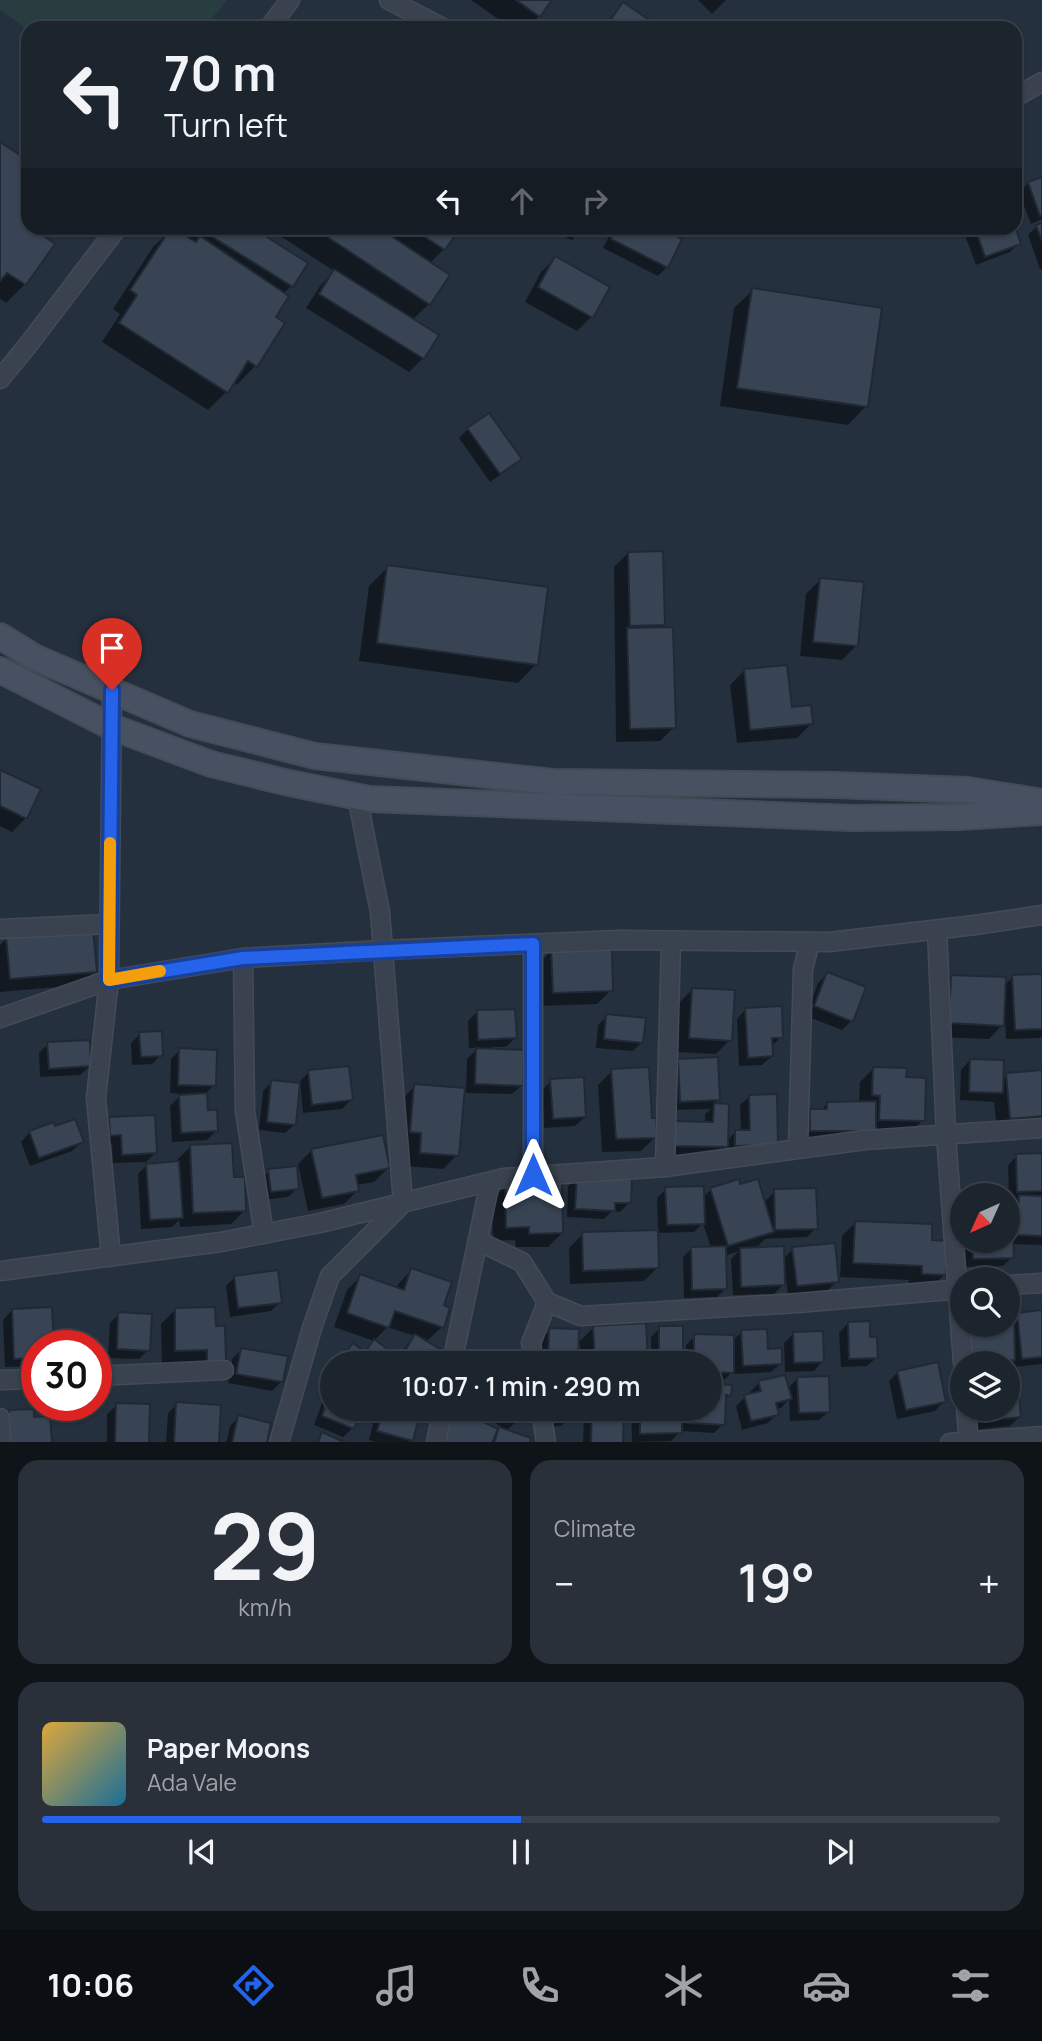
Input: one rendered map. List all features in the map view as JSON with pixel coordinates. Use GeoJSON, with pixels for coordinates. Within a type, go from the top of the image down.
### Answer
{"type":"FeatureCollection","features":[{"type":"Feature","properties":{"kind":"main road"},"geometry":{"type":"LineString","coordinates":[[0,636],[34,657],[190,724],[327,757],[553,782],[821,785],[968,790],[1042,802]]}},
{"type":"Feature","properties":{"kind":"main road"},"geometry":{"type":"LineString","coordinates":[[0,670],[112,727],[211,764],[369,799],[852,818],[959,817],[1042,812]]}},
{"type":"Feature","properties":{"kind":"street"},"geometry":{"type":"LineString","coordinates":[[274,21],[290,0]]}},
{"type":"Feature","properties":{"kind":"street"},"geometry":{"type":"LineString","coordinates":[[389,0],[430,21]]}},
{"type":"Feature","properties":{"kind":"street"},"geometry":{"type":"LineString","coordinates":[[1022,93],[1042,82]]}},
{"type":"Feature","properties":{"kind":"street"},"geometry":{"type":"LineString","coordinates":[[0,379],[112,235]]}},
{"type":"Feature","properties":{"kind":"street"},"geometry":{"type":"LineString","coordinates":[[111,1257],[96,1098],[109,980],[112,690]]}},
{"type":"Feature","properties":{"kind":"street"},"geometry":{"type":"LineString","coordinates":[[279,1442],[330,1276],[403,1203],[380,912],[357,796]]}},
{"type":"Feature","properties":{"kind":"street"},"geometry":{"type":"LineString","coordinates":[[0,1018],[109,980],[243,958],[619,940],[829,942],[1042,915]]}},
{"type":"Feature","properties":{"kind":"street"},"geometry":{"type":"LineString","coordinates":[[0,929],[109,924]]}},
{"type":"Feature","properties":{"kind":"street"},"geometry":{"type":"LineString","coordinates":[[937,930],[946,1135],[957,1267]]}},
{"type":"Feature","properties":{"kind":"street"},"geometry":{"type":"LineString","coordinates":[[665,1167],[671,941]]}},
{"type":"Feature","properties":{"kind":"street"},"geometry":{"type":"LineString","coordinates":[[798,1148],[803,969],[810,942]]}},
{"type":"Feature","properties":{"kind":"street"},"geometry":{"type":"LineString","coordinates":[[533,944],[533,1175]]}},
{"type":"Feature","properties":{"kind":"street"},"geometry":{"type":"LineString","coordinates":[[243,958],[245,1111],[264,1234]]}},
{"type":"Feature","properties":{"kind":"street"},"geometry":{"type":"LineString","coordinates":[[0,1271],[221,1242],[320,1223],[490,1182],[533,1175],[665,1167],[865,1140],[1042,1128]]}},
{"type":"Feature","properties":{"kind":"street"},"geometry":{"type":"LineString","coordinates":[[455,1351],[490,1182]]}},
{"type":"Feature","properties":{"kind":"street"},"geometry":{"type":"LineString","coordinates":[[478,1241],[522,1262],[547,1302],[581,1317],[950,1290]]}},
{"type":"Feature","properties":{"kind":"street"},"geometry":{"type":"LineString","coordinates":[[1020,1284],[1042,1283]]}},
{"type":"Feature","properties":{"kind":"street"},"geometry":{"type":"LineString","coordinates":[[532,1351],[531,1343],[547,1302]]}},
{"type":"Feature","properties":{"kind":"street"},"geometry":{"type":"LineString","coordinates":[[112,1376],[224,1370]]}},
{"type":"Feature","properties":{"kind":"street"},"geometry":{"type":"LineString","coordinates":[[0,1380],[21,1379]]}},
{"type":"Feature","properties":{"kind":"street"},"geometry":{"type":"LineString","coordinates":[[0,1418],[1,1442]]}},
{"type":"Feature","properties":{"kind":"street"},"geometry":{"type":"LineString","coordinates":[[436,1442],[441,1421]]}},
{"type":"Feature","properties":{"kind":"street"},"geometry":{"type":"LineString","coordinates":[[543,1421],[546,1442]]}},
{"type":"Feature","properties":{"kind":"street"},"geometry":{"type":"LineString","coordinates":[[968,1421],[969,1442],[1042,1436]]}},
{"type":"Feature","properties":{"kind":"green space"},"geometry":{"type":"Polygon","coordinates":[[[0,0],[227,0],[210,21],[21,21],[21,25],[0,10],[0,0]]]}},
{"type":"Feature","properties":{"kind":"building"},"geometry":{"type":"Polygon","coordinates":[[[516,0],[552,0],[540,17],[516,0]]]}},
{"type":"Feature","properties":{"kind":"building"},"geometry":{"type":"Polygon","coordinates":[[[623,2],[651,21],[610,21],[623,2]]]}},
{"type":"Feature","properties":{"kind":"building"},"geometry":{"type":"Polygon","coordinates":[[[0,142],[21,156],[21,235],[43,235],[55,244],[26,285],[7,273],[0,281],[0,142]]]}},
{"type":"Feature","properties":{"kind":"building"},"geometry":{"type":"Polygon","coordinates":[[[1042,177],[1042,215],[1040,216],[1028,182],[1042,177]]]}},
{"type":"Feature","properties":{"kind":"building"},"geometry":{"type":"Polygon","coordinates":[[[1042,223],[1042,241],[1036,225],[1042,223]]]}},
{"type":"Feature","properties":{"kind":"building"},"geometry":{"type":"Polygon","coordinates":[[[166,235],[184,235],[196,242],[200,236],[289,296],[276,317],[285,323],[257,367],[248,361],[228,393],[119,323],[137,295],[130,290],[166,235]]]}},
{"type":"Feature","properties":{"kind":"building"},"geometry":{"type":"Polygon","coordinates":[[[209,235],[264,235],[308,263],[293,287],[209,235]]]}},
{"type":"Feature","properties":{"kind":"building"},"geometry":{"type":"Polygon","coordinates":[[[325,235],[390,235],[450,275],[430,305],[325,235]]]}},
{"type":"Feature","properties":{"kind":"building"},"geometry":{"type":"Polygon","coordinates":[[[422,235],[455,235],[445,250],[422,235]]]}},
{"type":"Feature","properties":{"kind":"building"},"geometry":{"type":"Polygon","coordinates":[[[613,235],[674,235],[682,239],[668,268],[611,239],[613,235]]]}},
{"type":"Feature","properties":{"kind":"building"},"geometry":{"type":"Polygon","coordinates":[[[977,235],[1018,235],[1021,244],[985,257],[977,235]]]}},
{"type":"Feature","properties":{"kind":"building"},"geometry":{"type":"Polygon","coordinates":[[[555,256],[610,287],[593,318],[538,287],[555,256]]]}},
{"type":"Feature","properties":{"kind":"building"},"geometry":{"type":"Polygon","coordinates":[[[334,269],[439,335],[424,359],[319,294],[334,269]]]}},
{"type":"Feature","properties":{"kind":"building"},"geometry":{"type":"Polygon","coordinates":[[[752,288],[882,308],[868,407],[737,388],[752,288]]]}},
{"type":"Feature","properties":{"kind":"building"},"geometry":{"type":"Polygon","coordinates":[[[489,413],[522,459],[500,474],[467,428],[489,413]]]}},
{"type":"Feature","properties":{"kind":"building"},"geometry":{"type":"Polygon","coordinates":[[[663,551],[665,625],[630,626],[628,552],[663,551]]]}},
{"type":"Feature","properties":{"kind":"building"},"geometry":{"type":"Polygon","coordinates":[[[387,565],[548,587],[538,665],[377,643],[387,565]]]}},
{"type":"Feature","properties":{"kind":"building"},"geometry":{"type":"Polygon","coordinates":[[[820,578],[864,582],[858,646],[813,642],[820,578]]]}},
{"type":"Feature","properties":{"kind":"building"},"geometry":{"type":"Polygon","coordinates":[[[673,627],[676,728],[630,729],[627,628],[673,627]]]}},
{"type":"Feature","properties":{"kind":"building"},"geometry":{"type":"Polygon","coordinates":[[[787,665],[792,707],[811,705],[813,724],[750,730],[744,669],[787,665]]]}},
{"type":"Feature","properties":{"kind":"building"},"geometry":{"type":"Polygon","coordinates":[[[0,770],[41,789],[27,819],[0,806],[0,770]]]}},
{"type":"Feature","properties":{"kind":"building"},"geometry":{"type":"Polygon","coordinates":[[[93,929],[97,972],[10,979],[6,937],[93,929]]]}},
{"type":"Feature","properties":{"kind":"building"},"geometry":{"type":"Polygon","coordinates":[[[612,947],[613,991],[553,993],[551,948],[612,947]]]}},
{"type":"Feature","properties":{"kind":"building"},"geometry":{"type":"Polygon","coordinates":[[[827,972],[866,987],[853,1022],[814,1006],[827,972]]]}},
{"type":"Feature","properties":{"kind":"building"},"geometry":{"type":"Polygon","coordinates":[[[1042,974],[1042,1029],[1015,1030],[1012,975],[1042,974]]]}},
{"type":"Feature","properties":{"kind":"building"},"geometry":{"type":"Polygon","coordinates":[[[951,975],[1006,977],[1004,1026],[949,1023],[951,975]]]}},
{"type":"Feature","properties":{"kind":"building"},"geometry":{"type":"Polygon","coordinates":[[[692,988],[735,990],[732,1041],[689,1038],[692,988]]]}},
{"type":"Feature","properties":{"kind":"building"},"geometry":{"type":"Polygon","coordinates":[[[782,1006],[783,1038],[772,1038],[773,1056],[748,1058],[745,1008],[782,1006]]]}},
{"type":"Feature","properties":{"kind":"building"},"geometry":{"type":"Polygon","coordinates":[[[515,1009],[517,1038],[478,1040],[477,1010],[515,1009]]]}},
{"type":"Feature","properties":{"kind":"building"},"geometry":{"type":"Polygon","coordinates":[[[606,1014],[646,1018],[643,1043],[604,1039],[606,1014]]]}},
{"type":"Feature","properties":{"kind":"building"},"geometry":{"type":"Polygon","coordinates":[[[162,1031],[163,1056],[141,1057],[139,1032],[162,1031]]]}},
{"type":"Feature","properties":{"kind":"building"},"geometry":{"type":"Polygon","coordinates":[[[90,1040],[91,1066],[49,1069],[47,1042],[90,1040]]]}},
{"type":"Feature","properties":{"kind":"building"},"geometry":{"type":"Polygon","coordinates":[[[179,1048],[217,1050],[216,1086],[178,1085],[179,1048]]]}},
{"type":"Feature","properties":{"kind":"building"},"geometry":{"type":"Polygon","coordinates":[[[476,1048],[524,1050],[523,1086],[475,1084],[476,1048]]]}},
{"type":"Feature","properties":{"kind":"building"},"geometry":{"type":"Polygon","coordinates":[[[718,1057],[720,1100],[680,1102],[678,1059],[718,1057]]]}},
{"type":"Feature","properties":{"kind":"building"},"geometry":{"type":"Polygon","coordinates":[[[970,1059],[1004,1060],[1003,1093],[969,1092],[970,1059]]]}},
{"type":"Feature","properties":{"kind":"building"},"geometry":{"type":"Polygon","coordinates":[[[349,1066],[353,1100],[312,1105],[308,1070],[349,1066]]]}},
{"type":"Feature","properties":{"kind":"building"},"geometry":{"type":"Polygon","coordinates":[[[649,1067],[652,1118],[656,1118],[657,1138],[616,1139],[611,1069],[649,1067]]]}},
{"type":"Feature","properties":{"kind":"building"},"geometry":{"type":"Polygon","coordinates":[[[873,1067],[907,1068],[906,1077],[926,1078],[925,1121],[879,1120],[880,1096],[872,1095],[873,1067]]]}},
{"type":"Feature","properties":{"kind":"building"},"geometry":{"type":"Polygon","coordinates":[[[1042,1070],[1042,1116],[1010,1119],[1006,1073],[1042,1070]]]}},
{"type":"Feature","properties":{"kind":"building"},"geometry":{"type":"Polygon","coordinates":[[[584,1077],[586,1117],[553,1119],[550,1079],[584,1077]]]}},
{"type":"Feature","properties":{"kind":"building"},"geometry":{"type":"Polygon","coordinates":[[[271,1080],[300,1083],[296,1125],[267,1122],[271,1080]]]}},
{"type":"Feature","properties":{"kind":"building"},"geometry":{"type":"Polygon","coordinates":[[[414,1084],[465,1088],[459,1156],[420,1153],[421,1133],[410,1132],[414,1084]]]}},
{"type":"Feature","properties":{"kind":"building"},"geometry":{"type":"Polygon","coordinates":[[[207,1093],[208,1110],[217,1110],[218,1131],[181,1133],[179,1095],[207,1093]]]}},
{"type":"Feature","properties":{"kind":"building"},"geometry":{"type":"Polygon","coordinates":[[[777,1094],[778,1145],[735,1146],[735,1130],[750,1130],[749,1095],[777,1094]]]}},
{"type":"Feature","properties":{"kind":"building"},"geometry":{"type":"Polygon","coordinates":[[[876,1101],[876,1131],[810,1131],[810,1109],[827,1109],[827,1102],[876,1101]]]}},
{"type":"Feature","properties":{"kind":"building"},"geometry":{"type":"Polygon","coordinates":[[[714,1103],[729,1104],[728,1147],[673,1146],[674,1121],[713,1122],[714,1103]]]}},
{"type":"Feature","properties":{"kind":"building"},"geometry":{"type":"Polygon","coordinates":[[[155,1115],[157,1153],[122,1155],[121,1135],[110,1136],[109,1117],[155,1115]]]}},
{"type":"Feature","properties":{"kind":"building"},"geometry":{"type":"Polygon","coordinates":[[[75,1119],[84,1142],[39,1158],[29,1131],[54,1122],[55,1126],[75,1119]]]}},
{"type":"Feature","properties":{"kind":"building"},"geometry":{"type":"Polygon","coordinates":[[[383,1135],[390,1168],[356,1175],[359,1191],[322,1198],[311,1149],[383,1135]]]}},
{"type":"Feature","properties":{"kind":"building"},"geometry":{"type":"Polygon","coordinates":[[[232,1143],[234,1177],[245,1177],[246,1211],[193,1213],[190,1145],[232,1143]]]}},
{"type":"Feature","properties":{"kind":"building"},"geometry":{"type":"Polygon","coordinates":[[[1042,1153],[1042,1191],[1020,1192],[1020,1183],[1017,1183],[1016,1154],[1042,1153]]]}},
{"type":"Feature","properties":{"kind":"building"},"geometry":{"type":"Polygon","coordinates":[[[179,1161],[183,1218],[150,1220],[146,1164],[179,1161]]]}},
{"type":"Feature","properties":{"kind":"building"},"geometry":{"type":"Polygon","coordinates":[[[297,1166],[299,1189],[271,1192],[268,1169],[297,1166]]]}},
{"type":"Feature","properties":{"kind":"building"},"geometry":{"type":"Polygon","coordinates":[[[577,1175],[632,1179],[631,1203],[615,1203],[615,1211],[575,1209],[577,1175]]]}},
{"type":"Feature","properties":{"kind":"building"},"geometry":{"type":"Polygon","coordinates":[[[739,1179],[740,1184],[758,1179],[774,1232],[728,1246],[710,1188],[739,1179]]]}},
{"type":"Feature","properties":{"kind":"building"},"geometry":{"type":"Polygon","coordinates":[[[562,1182],[563,1233],[529,1234],[529,1227],[506,1228],[505,1183],[562,1182]]]}},
{"type":"Feature","properties":{"kind":"building"},"geometry":{"type":"Polygon","coordinates":[[[704,1186],[705,1224],[667,1225],[665,1187],[704,1186]]]}},
{"type":"Feature","properties":{"kind":"building"},"geometry":{"type":"Polygon","coordinates":[[[816,1188],[818,1229],[775,1230],[774,1189],[816,1188]]]}},
{"type":"Feature","properties":{"kind":"building"},"geometry":{"type":"Polygon","coordinates":[[[1020,1195],[1042,1196],[1042,1236],[1020,1235],[1020,1195]]]}},
{"type":"Feature","properties":{"kind":"building"},"geometry":{"type":"Polygon","coordinates":[[[855,1221],[932,1224],[932,1240],[947,1241],[946,1275],[922,1274],[922,1266],[853,1263],[855,1221]]]}},
{"type":"Feature","properties":{"kind":"building"},"geometry":{"type":"Polygon","coordinates":[[[658,1230],[659,1268],[583,1271],[582,1232],[658,1230]]]}},
{"type":"Feature","properties":{"kind":"building"},"geometry":{"type":"Polygon","coordinates":[[[835,1243],[839,1282],[797,1286],[792,1247],[835,1243]]]}},
{"type":"Feature","properties":{"kind":"building"},"geometry":{"type":"Polygon","coordinates":[[[726,1246],[727,1289],[692,1290],[691,1247],[726,1246]]]}},
{"type":"Feature","properties":{"kind":"building"},"geometry":{"type":"Polygon","coordinates":[[[784,1246],[785,1285],[741,1287],[740,1248],[784,1246]]]}},
{"type":"Feature","properties":{"kind":"building"},"geometry":{"type":"Polygon","coordinates":[[[973,1253],[1014,1253],[1014,1258],[973,1259],[973,1253]]]}},
{"type":"Feature","properties":{"kind":"building"},"geometry":{"type":"Polygon","coordinates":[[[411,1268],[452,1282],[444,1305],[450,1308],[444,1328],[395,1311],[389,1328],[347,1313],[360,1274],[404,1290],[411,1268]]]}},
{"type":"Feature","properties":{"kind":"building"},"geometry":{"type":"Polygon","coordinates":[[[278,1270],[282,1303],[238,1308],[234,1276],[278,1270]]]}},
{"type":"Feature","properties":{"kind":"building"},"geometry":{"type":"Polygon","coordinates":[[[52,1307],[53,1330],[21,1330],[21,1359],[14,1359],[12,1309],[52,1307]]]}},
{"type":"Feature","properties":{"kind":"building"},"geometry":{"type":"Polygon","coordinates":[[[215,1307],[216,1326],[225,1326],[226,1363],[207,1363],[207,1350],[175,1351],[175,1308],[215,1307]]]}},
{"type":"Feature","properties":{"kind":"building"},"geometry":{"type":"Polygon","coordinates":[[[1042,1310],[1042,1357],[1022,1359],[1020,1313],[1042,1310]]]}},
{"type":"Feature","properties":{"kind":"building"},"geometry":{"type":"Polygon","coordinates":[[[118,1312],[152,1314],[150,1351],[117,1349],[118,1312]]]}},
{"type":"Feature","properties":{"kind":"building"},"geometry":{"type":"Polygon","coordinates":[[[870,1321],[870,1337],[877,1337],[878,1358],[849,1359],[848,1322],[870,1321]]]}},
{"type":"Feature","properties":{"kind":"building"},"geometry":{"type":"Polygon","coordinates":[[[646,1323],[647,1351],[594,1351],[593,1326],[646,1323]]]}},
{"type":"Feature","properties":{"kind":"building"},"geometry":{"type":"Polygon","coordinates":[[[659,1326],[683,1326],[683,1351],[659,1351],[659,1326]]]}},
{"type":"Feature","properties":{"kind":"building"},"geometry":{"type":"Polygon","coordinates":[[[549,1328],[579,1329],[578,1351],[548,1351],[549,1328]]]}},
{"type":"Feature","properties":{"kind":"building"},"geometry":{"type":"Polygon","coordinates":[[[767,1329],[768,1349],[782,1348],[782,1364],[743,1366],[741,1330],[767,1329]]]}},
{"type":"Feature","properties":{"kind":"building"},"geometry":{"type":"Polygon","coordinates":[[[823,1331],[824,1362],[794,1363],[793,1332],[823,1331]]]}},
{"type":"Feature","properties":{"kind":"building"},"geometry":{"type":"Polygon","coordinates":[[[415,1334],[443,1351],[405,1351],[415,1334]]]}},
{"type":"Feature","properties":{"kind":"building"},"geometry":{"type":"Polygon","coordinates":[[[694,1334],[734,1335],[734,1373],[722,1372],[722,1351],[694,1351],[694,1334]]]}},
{"type":"Feature","properties":{"kind":"building"},"geometry":{"type":"Polygon","coordinates":[[[965,1337],[1014,1337],[1015,1351],[966,1351],[965,1337]]]}},
{"type":"Feature","properties":{"kind":"building"},"geometry":{"type":"Polygon","coordinates":[[[374,1339],[390,1351],[366,1351],[374,1339]]]}},
{"type":"Feature","properties":{"kind":"building"},"geometry":{"type":"Polygon","coordinates":[[[353,1343],[364,1351],[346,1351],[353,1343]]]}},
{"type":"Feature","properties":{"kind":"building"},"geometry":{"type":"Polygon","coordinates":[[[241,1348],[288,1356],[283,1382],[236,1374],[241,1348]]]}},
{"type":"Feature","properties":{"kind":"building"},"geometry":{"type":"Polygon","coordinates":[[[938,1362],[946,1402],[906,1410],[897,1371],[938,1362]]]}},
{"type":"Feature","properties":{"kind":"building"},"geometry":{"type":"Polygon","coordinates":[[[785,1375],[792,1399],[776,1403],[779,1415],[751,1421],[744,1395],[761,1391],[758,1381],[785,1375]]]}},
{"type":"Feature","properties":{"kind":"building"},"geometry":{"type":"Polygon","coordinates":[[[829,1376],[830,1412],[799,1413],[797,1377],[829,1376]]]}},
{"type":"Feature","properties":{"kind":"building"},"geometry":{"type":"Polygon","coordinates":[[[722,1385],[732,1385],[731,1396],[726,1395],[725,1425],[687,1423],[722,1421],[722,1385]]]}},
{"type":"Feature","properties":{"kind":"building"},"geometry":{"type":"Polygon","coordinates":[[[176,1402],[221,1405],[219,1442],[174,1442],[176,1402]]]}},
{"type":"Feature","properties":{"kind":"building"},"geometry":{"type":"Polygon","coordinates":[[[116,1403],[150,1404],[149,1442],[115,1442],[116,1403]]]}},
{"type":"Feature","properties":{"kind":"building"},"geometry":{"type":"Polygon","coordinates":[[[9,1410],[21,1410],[21,1421],[50,1421],[52,1442],[10,1442],[9,1410]]]}},
{"type":"Feature","properties":{"kind":"building"},"geometry":{"type":"Polygon","coordinates":[[[238,1415],[271,1423],[267,1442],[232,1442],[238,1415]]]}},
{"type":"Feature","properties":{"kind":"building"},"geometry":{"type":"Polygon","coordinates":[[[334,1421],[357,1421],[354,1429],[334,1421]]]}},
{"type":"Feature","properties":{"kind":"building"},"geometry":{"type":"Polygon","coordinates":[[[380,1421],[418,1421],[413,1441],[377,1431],[380,1421]]]}},
{"type":"Feature","properties":{"kind":"building"},"geometry":{"type":"Polygon","coordinates":[[[451,1421],[482,1421],[498,1429],[492,1442],[442,1440],[451,1421]]]}},
{"type":"Feature","properties":{"kind":"building"},"geometry":{"type":"Polygon","coordinates":[[[592,1421],[624,1421],[623,1442],[591,1442],[592,1421]]]}},
{"type":"Feature","properties":{"kind":"building"},"geometry":{"type":"Polygon","coordinates":[[[640,1421],[682,1421],[682,1433],[640,1434],[640,1421]]]}},
{"type":"Feature","properties":{"kind":"building"},"geometry":{"type":"Polygon","coordinates":[[[499,1427],[531,1438],[530,1442],[494,1442],[499,1427]]]}},
{"type":"Feature","properties":{"kind":"building"},"geometry":{"type":"Polygon","coordinates":[[[322,1432],[344,1442],[318,1442],[322,1432]]]}},
{"type":"Feature","properties":{"kind":"slow traffic"},"geometry":{"type":"LineString","coordinates":[[110,843],[109,980],[160,971]]}},
{"type":"Feature","properties":{"kind":"route"},"geometry":{"type":"LineString","coordinates":[[112,690],[109,980],[243,958],[533,944],[533,1175]]}}]}
